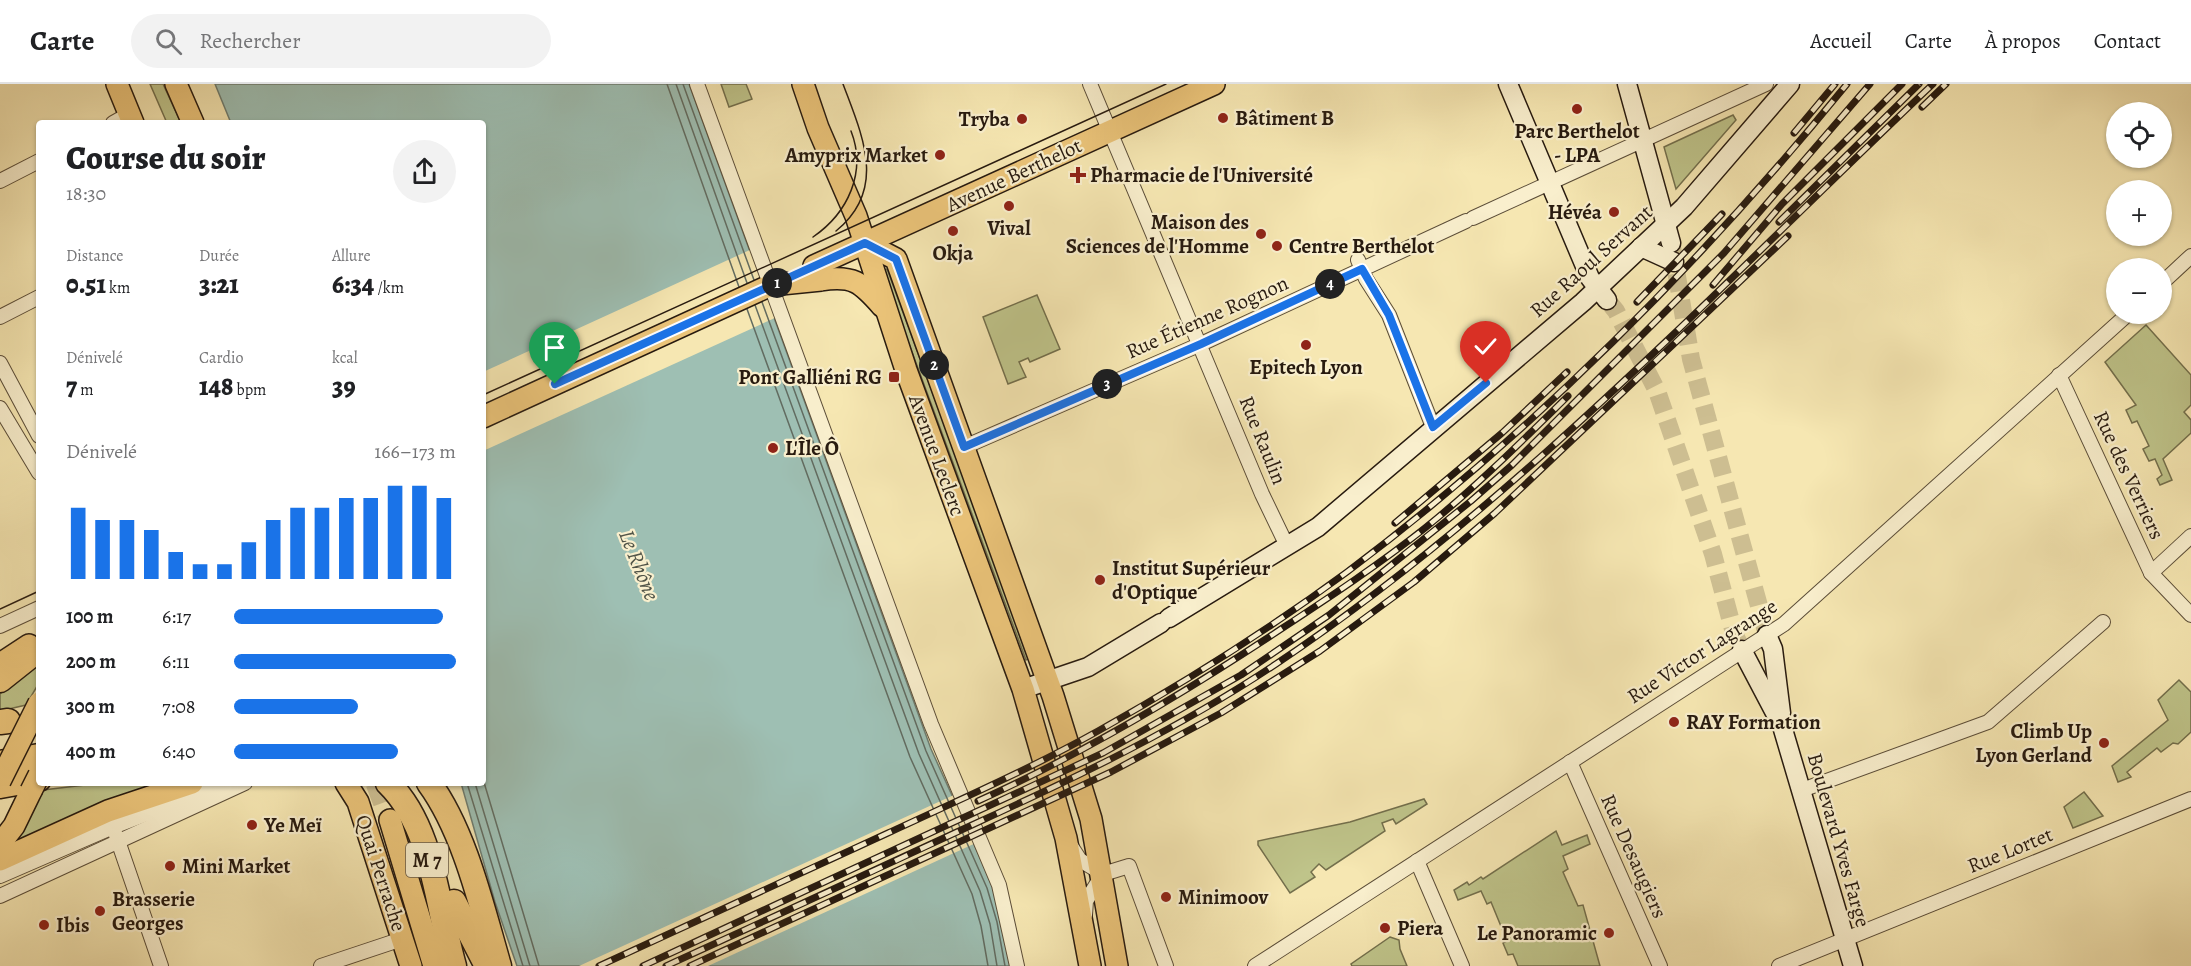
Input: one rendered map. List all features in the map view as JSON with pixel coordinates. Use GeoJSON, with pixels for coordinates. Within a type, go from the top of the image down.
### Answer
{"type":"FeatureCollection","features":[{"type":"Feature","properties":{"kind":"highway"},"geometry":{"type":"LineString","coordinates":[[0,680],[36,651]]}},
{"type":"Feature","properties":{"kind":"highway"},"geometry":{"type":"LineString","coordinates":[[0,749],[36,751]]}},
{"type":"Feature","properties":{"kind":"highway"},"geometry":{"type":"LineString","coordinates":[[0,763],[36,757]]}},
{"type":"Feature","properties":{"kind":"highway"},"geometry":{"type":"LineString","coordinates":[[0,786],[36,782]]}},
{"type":"Feature","properties":{"kind":"highway","name":"M 7"},"geometry":{"type":"LineString","coordinates":[[389,786],[411,816],[426,855],[451,955]]}},
{"type":"Feature","properties":{"kind":"highway","name":"M 7"},"geometry":{"type":"LineString","coordinates":[[431,786],[443,807],[462,852],[499,966]]}},
{"type":"Feature","properties":{"kind":"highway"},"geometry":{"type":"LineString","coordinates":[[448,786],[462,852]]}},
{"type":"Feature","properties":{"kind":"highway"},"geometry":{"type":"LineString","coordinates":[[454,902],[487,966]]}},
{"type":"Feature","properties":{"kind":"main road"},"geometry":{"type":"LineString","coordinates":[[117,84],[125,120]]}},
{"type":"Feature","properties":{"kind":"main road"},"geometry":{"type":"LineString","coordinates":[[176,84],[192,120]]}},
{"type":"Feature","properties":{"kind":"main road"},"geometry":{"type":"LineString","coordinates":[[803,84],[818,128],[856,216],[865,243]]}},
{"type":"Feature","properties":{"kind":"main road","name":"Avenue Berthelot"},"geometry":{"type":"LineString","coordinates":[[817,273],[834,257],[1214,84]]}},
{"type":"Feature","properties":{"kind":"main road"},"geometry":{"type":"LineString","coordinates":[[818,128],[825,172],[849,234],[845,246],[834,257]]}},
{"type":"Feature","properties":{"kind":"main road","name":"Avenue Leclerc"},"geometry":{"type":"LineString","coordinates":[[865,243],[884,309],[1023,690],[1066,838],[1090,966]]}},
{"type":"Feature","properties":{"kind":"main road","name":"Avenue Leclerc"},"geometry":{"type":"LineString","coordinates":[[865,243],[896,259],[1049,681],[1091,819],[1103,874],[1117,966]]}},
{"type":"Feature","properties":{"kind":"main road"},"geometry":{"type":"LineString","coordinates":[[486,416],[771,285],[817,273],[856,281],[884,309]]}},
{"type":"Feature","properties":{"kind":"main road"},"geometry":{"type":"LineString","coordinates":[[0,664],[36,640]]}},
{"type":"Feature","properties":{"kind":"main road"},"geometry":{"type":"LineString","coordinates":[[0,781],[36,709]]}},
{"type":"Feature","properties":{"kind":"main road"},"geometry":{"type":"LineString","coordinates":[[3,722],[36,717]]}},
{"type":"Feature","properties":{"kind":"main road"},"geometry":{"type":"LineString","coordinates":[[0,844],[14,826],[36,782]]}},
{"type":"Feature","properties":{"kind":"main road"},"geometry":{"type":"LineString","coordinates":[[0,860],[108,811],[183,786]]}},
{"type":"Feature","properties":{"kind":"main road","name":"Quai Perrache"},"geometry":{"type":"LineString","coordinates":[[348,786],[358,802],[411,966]]}},
{"type":"Feature","properties":{"kind":"main road","name":"Quai Perrache"},"geometry":{"type":"LineString","coordinates":[[390,820],[434,966]]}},
{"type":"Feature","properties":{"kind":"street","name":"Rue Raulin"},"geometry":{"type":"LineString","coordinates":[[1090,84],[1262,494],[1287,546]]}},
{"type":"Feature","properties":{"kind":"street"},"geometry":{"type":"LineString","coordinates":[[1508,84],[1550,183],[1602,294]]}},
{"type":"Feature","properties":{"kind":"street"},"geometry":{"type":"LineString","coordinates":[[1627,84],[1668,224],[1671,243]]}},
{"type":"Feature","properties":{"kind":"street","name":"Rue Étienne Rognon"},"geometry":{"type":"LineString","coordinates":[[964,447],[1201,344],[1360,265],[1469,220],[1766,84]]}},
{"type":"Feature","properties":{"kind":"street","name":"Rue Raoul Servant"},"geometry":{"type":"LineString","coordinates":[[1023,690],[1088,667],[1318,527],[1433,427],[1602,294],[1641,247],[1668,224],[1790,84]]}},
{"type":"Feature","properties":{"kind":"street"},"geometry":{"type":"LineString","coordinates":[[700,90],[931,724],[999,885],[1017,966]]}},
{"type":"Feature","properties":{"kind":"street"},"geometry":{"type":"LineString","coordinates":[[0,181],[36,163]]}},
{"type":"Feature","properties":{"kind":"street"},"geometry":{"type":"LineString","coordinates":[[1641,247],[1674,262]]}},
{"type":"Feature","properties":{"kind":"street"},"geometry":{"type":"LineString","coordinates":[[2172,274],[2191,256]]}},
{"type":"Feature","properties":{"kind":"street"},"geometry":{"type":"LineString","coordinates":[[1360,265],[1389,315],[1433,427]]}},
{"type":"Feature","properties":{"kind":"street"},"geometry":{"type":"LineString","coordinates":[[0,316],[36,298]]}},
{"type":"Feature","properties":{"kind":"street","name":"Rue Victor Lagrange"},"geometry":{"type":"LineString","coordinates":[[1255,966],[1784,624],[2117,324]]}},
{"type":"Feature","properties":{"kind":"street"},"geometry":{"type":"LineString","coordinates":[[0,363],[36,430]]}},
{"type":"Feature","properties":{"kind":"street","name":"Rue des Verriers"},"geometry":{"type":"LineString","coordinates":[[2059,375],[2151,573],[2191,615]]}},
{"type":"Feature","properties":{"kind":"street"},"geometry":{"type":"LineString","coordinates":[[0,408],[36,468]]}},
{"type":"Feature","properties":{"kind":"street"},"geometry":{"type":"LineString","coordinates":[[2151,573],[2191,536]]}},
{"type":"Feature","properties":{"kind":"street"},"geometry":{"type":"LineString","coordinates":[[0,626],[36,609]]}},
{"type":"Feature","properties":{"kind":"street"},"geometry":{"type":"LineString","coordinates":[[1802,790],[1988,723],[2103,622]]}},
{"type":"Feature","properties":{"kind":"street","name":"Boulevard Yves Farge"},"geometry":{"type":"LineString","coordinates":[[1767,634],[1773,649],[1782,726]]}},
{"type":"Feature","properties":{"kind":"street","name":"Boulevard Yves Farge"},"geometry":{"type":"LineString","coordinates":[[1742,650],[1782,726],[1852,966]]}},
{"type":"Feature","properties":{"kind":"street","name":"Rue Desaugiers"},"geometry":{"type":"LineString","coordinates":[[1570,762],[1660,966]]}},
{"type":"Feature","properties":{"kind":"street"},"geometry":{"type":"LineString","coordinates":[[0,876],[113,827],[218,786]]}},
{"type":"Feature","properties":{"kind":"street"},"geometry":{"type":"LineString","coordinates":[[0,896],[238,786]]}},
{"type":"Feature","properties":{"kind":"street","name":"Rue Lortet"},"geometry":{"type":"LineString","coordinates":[[1779,966],[2191,799]]}},
{"type":"Feature","properties":{"kind":"street"},"geometry":{"type":"LineString","coordinates":[[113,827],[161,966]]}},
{"type":"Feature","properties":{"kind":"street","name":"Avenue Leclerc"},"geometry":{"type":"LineString","coordinates":[[1066,838],[1080,860],[1103,874],[1086,902],[1084,932]]}},
{"type":"Feature","properties":{"kind":"street"},"geometry":{"type":"LineString","coordinates":[[1417,861],[1462,966]]}},
{"type":"Feature","properties":{"kind":"street"},"geometry":{"type":"LineString","coordinates":[[1103,874],[1130,867],[1166,966]]}},
{"type":"Feature","properties":{"kind":"street"},"geometry":{"type":"LineString","coordinates":[[321,966],[402,939]]}},
{"type":"Feature","properties":{"kind":"green space"},"geometry":{"type":"Polygon","coordinates":[[[150,84],[163,84],[180,120],[166,120],[150,84]]]}},
{"type":"Feature","properties":{"kind":"green space"},"geometry":{"type":"Polygon","coordinates":[[[721,84],[746,84],[752,99],[729,107],[721,84]]]}},
{"type":"Feature","properties":{"kind":"green space"},"geometry":{"type":"Polygon","coordinates":[[[1733,115],[1736,120],[1676,189],[1664,147],[1733,115]]]}},
{"type":"Feature","properties":{"kind":"green space"},"geometry":{"type":"Polygon","coordinates":[[[887,269],[1030,658],[1026,660],[882,271],[887,269]]]}},
{"type":"Feature","properties":{"kind":"green space"},"geometry":{"type":"Polygon","coordinates":[[[1037,295],[1060,349],[1030,362],[1028,358],[1019,362],[1026,377],[1008,384],[983,317],[1037,295]]]}},
{"type":"Feature","properties":{"kind":"green space"},"geometry":{"type":"Polygon","coordinates":[[[2146,325],[2191,375],[2191,405],[2184,412],[2191,420],[2191,433],[2163,459],[2172,480],[2160,485],[2157,479],[2162,475],[2155,459],[2149,461],[2143,449],[2149,446],[2137,421],[2132,423],[2126,410],[2136,405],[2105,362],[2146,325]]]}},
{"type":"Feature","properties":{"kind":"green space"},"geometry":{"type":"Polygon","coordinates":[[[36,664],[36,688],[26,705],[0,711],[0,694],[36,664]]]}},
{"type":"Feature","properties":{"kind":"green space"},"geometry":{"type":"Polygon","coordinates":[[[2179,680],[2191,692],[2191,732],[2178,744],[2173,743],[2161,752],[2157,748],[2127,772],[2131,777],[2118,782],[2112,766],[2168,720],[2158,700],[2179,680]]]}},
{"type":"Feature","properties":{"kind":"green space"},"geometry":{"type":"Polygon","coordinates":[[[77,786],[164,786],[11,849],[43,790],[77,786]]]}},
{"type":"Feature","properties":{"kind":"green space"},"geometry":{"type":"Polygon","coordinates":[[[2084,792],[2103,816],[2073,828],[2064,807],[2084,792]]]}},
{"type":"Feature","properties":{"kind":"green space"},"geometry":{"type":"Polygon","coordinates":[[[1424,799],[1427,804],[1396,824],[1393,819],[1382,823],[1385,831],[1326,870],[1319,864],[1311,872],[1315,877],[1290,893],[1258,845],[1258,841],[1350,822],[1424,799]]]}},
{"type":"Feature","properties":{"kind":"green space"},"geometry":{"type":"Polygon","coordinates":[[[1556,831],[1562,845],[1587,835],[1590,844],[1563,856],[1568,869],[1563,872],[1578,906],[1583,905],[1600,966],[1518,966],[1513,954],[1508,955],[1503,943],[1507,941],[1491,902],[1487,904],[1481,891],[1458,900],[1454,890],[1467,882],[1469,885],[1481,877],[1483,879],[1556,831]]]}},
{"type":"Feature","properties":{"kind":"green space"},"geometry":{"type":"Polygon","coordinates":[[[1390,937],[1399,940],[1407,966],[1352,966],[1351,964],[1390,937]]]}},
{"type":"Feature","properties":{"kind":"water","name":"Le Rhône"},"geometry":{"type":"Polygon","coordinates":[[[215,84],[689,84],[931,749],[993,886],[1011,966],[517,966],[495,902],[462,786],[486,786],[486,120],[230,120],[215,84]]]}},
{"type":"Feature","properties":{"kind":"pier"},"geometry":{"type":"Polygon","coordinates":[[[752,249],[777,317],[486,450],[486,371],[752,249]]]}},
{"type":"Feature","properties":{"kind":"pier"},"geometry":{"type":"Polygon","coordinates":[[[956,794],[978,842],[708,966],[579,966],[956,794]]]}},
{"type":"Feature","properties":{"kind":"tunnel"},"geometry":{"type":"LineString","coordinates":[[1672,247],[1691,359],[1767,635]]}},
{"type":"Feature","properties":{"kind":"tunnel"},"geometry":{"type":"LineString","coordinates":[[1607,300],[1616,311],[1657,391],[1713,554],[1734,633],[1742,650]]}},
{"type":"Feature","properties":{"kind":"tunnel"},"geometry":{"type":"LineString","coordinates":[[377,786],[390,820]]}},
{"type":"Feature","properties":{"kind":"tram line"},"geometry":{"type":"LineString","coordinates":[[836,231],[852,215],[862,197],[866,179],[863,142],[843,84]]}},
{"type":"Feature","properties":{"kind":"tram line"},"geometry":{"type":"LineString","coordinates":[[486,394],[1166,84]]}},
{"type":"Feature","properties":{"kind":"tram line"},"geometry":{"type":"LineString","coordinates":[[813,237],[836,216],[851,190],[857,161],[851,131]]}},
{"type":"Feature","properties":{"kind":"tram line"},"geometry":{"type":"LineString","coordinates":[[0,609],[36,592]]}},
{"type":"Feature","properties":{"kind":"railway"},"geometry":{"type":"LineString","coordinates":[[1794,133],[1835,84]]}},
{"type":"Feature","properties":{"kind":"railway"},"geometry":{"type":"LineString","coordinates":[[599,966],[968,796],[1072,745],[1194,675],[1317,594],[1416,518],[1483,462],[1612,343],[1733,216],[1847,84]]}},
{"type":"Feature","properties":{"kind":"railway"},"geometry":{"type":"LineString","coordinates":[[643,966],[1103,753],[1241,675],[1329,615],[1471,501],[1512,465],[1724,253],[1870,84]]}},
{"type":"Feature","properties":{"kind":"railway"},"geometry":{"type":"LineString","coordinates":[[1713,285],[1782,204],[1902,84]]}},
{"type":"Feature","properties":{"kind":"railway"},"geometry":{"type":"LineString","coordinates":[[1779,222],[1919,84]]}},
{"type":"Feature","properties":{"kind":"railway"},"geometry":{"type":"LineString","coordinates":[[666,966],[1089,770],[1203,709],[1276,664],[1366,600],[1452,533],[1535,462],[1616,388],[1933,84]]}},
{"type":"Feature","properties":{"kind":"railway"},"geometry":{"type":"LineString","coordinates":[[1922,107],[1946,84]]}},
{"type":"Feature","properties":{"kind":"railway"},"geometry":{"type":"LineString","coordinates":[[1637,302],[1722,214]]}},
{"type":"Feature","properties":{"kind":"railway"},"geometry":{"type":"LineString","coordinates":[[690,966],[1111,772],[1221,713],[1320,651],[1414,582],[1495,513],[1788,236]]}},
{"type":"Feature","properties":{"kind":"railway"},"geometry":{"type":"LineString","coordinates":[[1395,523],[1502,433],[1567,372]]}},
{"type":"Feature","properties":{"kind":"railway"},"geometry":{"type":"LineString","coordinates":[[978,801],[1053,765],[1163,704],[1348,584],[1444,512],[1498,464],[1568,396]]}},
{"type":"Feature","properties":{"kind":"place","name":"Parc Berthelot - LPA"},"geometry":{"type":"Point","coordinates":[1577,109]}},
{"type":"Feature","properties":{"kind":"place","name":"Bâtiment B"},"geometry":{"type":"Point","coordinates":[1223,118]}},
{"type":"Feature","properties":{"kind":"place","name":"Tryba"},"geometry":{"type":"Point","coordinates":[1022,119]}},
{"type":"Feature","properties":{"kind":"place","name":"Amyprix Market"},"geometry":{"type":"Point","coordinates":[940,155]}},
{"type":"Feature","properties":{"kind":"place","name":"Pharmacie de l'Université"},"geometry":{"type":"Point","coordinates":[1078,175]}},
{"type":"Feature","properties":{"kind":"place","name":"Vival"},"geometry":{"type":"Point","coordinates":[1009,206]}},
{"type":"Feature","properties":{"kind":"place","name":"Hévéa"},"geometry":{"type":"Point","coordinates":[1614,212]}},
{"type":"Feature","properties":{"kind":"place","name":"Okja"},"geometry":{"type":"Point","coordinates":[953,231]}},
{"type":"Feature","properties":{"kind":"place","name":"Maison des Sciences de l'Homme"},"geometry":{"type":"Point","coordinates":[1261,234]}},
{"type":"Feature","properties":{"kind":"place","name":"Centre Berthelot"},"geometry":{"type":"Point","coordinates":[1277,246]}},
{"type":"Feature","properties":{"kind":"place","name":"Epitech Lyon"},"geometry":{"type":"Point","coordinates":[1306,345]}},
{"type":"Feature","properties":{"kind":"place","name":"Pont Galliéni RG"},"geometry":{"type":"Point","coordinates":[894,377]}},
{"type":"Feature","properties":{"kind":"place","name":"L'Île Ô"},"geometry":{"type":"Point","coordinates":[773,448]}},
{"type":"Feature","properties":{"kind":"place","name":"Institut Supérieur d'Optique"},"geometry":{"type":"Point","coordinates":[1100,580]}},
{"type":"Feature","properties":{"kind":"place","name":"RAY Formation"},"geometry":{"type":"Point","coordinates":[1674,722]}},
{"type":"Feature","properties":{"kind":"place","name":"Climb Up Lyon Gerland"},"geometry":{"type":"Point","coordinates":[2104,743]}},
{"type":"Feature","properties":{"kind":"place","name":"Ye Meï"},"geometry":{"type":"Point","coordinates":[252,825]}},
{"type":"Feature","properties":{"kind":"place","name":"Mini Market"},"geometry":{"type":"Point","coordinates":[170,866]}},
{"type":"Feature","properties":{"kind":"place","name":"Minimoov"},"geometry":{"type":"Point","coordinates":[1166,897]}},
{"type":"Feature","properties":{"kind":"place","name":"Brasserie Georges"},"geometry":{"type":"Point","coordinates":[100,911]}},
{"type":"Feature","properties":{"kind":"place","name":"Ibis"},"geometry":{"type":"Point","coordinates":[44,925]}},
{"type":"Feature","properties":{"kind":"place","name":"Piera"},"geometry":{"type":"Point","coordinates":[1385,928]}},
{"type":"Feature","properties":{"kind":"place","name":"Le Panoramic"},"geometry":{"type":"Point","coordinates":[1609,933]}},
{"type":"Feature","properties":{"kind":"route"},"geometry":{"type":"LineString","coordinates":[[555,384],[865,243],[896,259],[964,447],[1201,344],[1362,269],[1389,315],[1418,382],[1433,427],[1486,383]]}}]}
